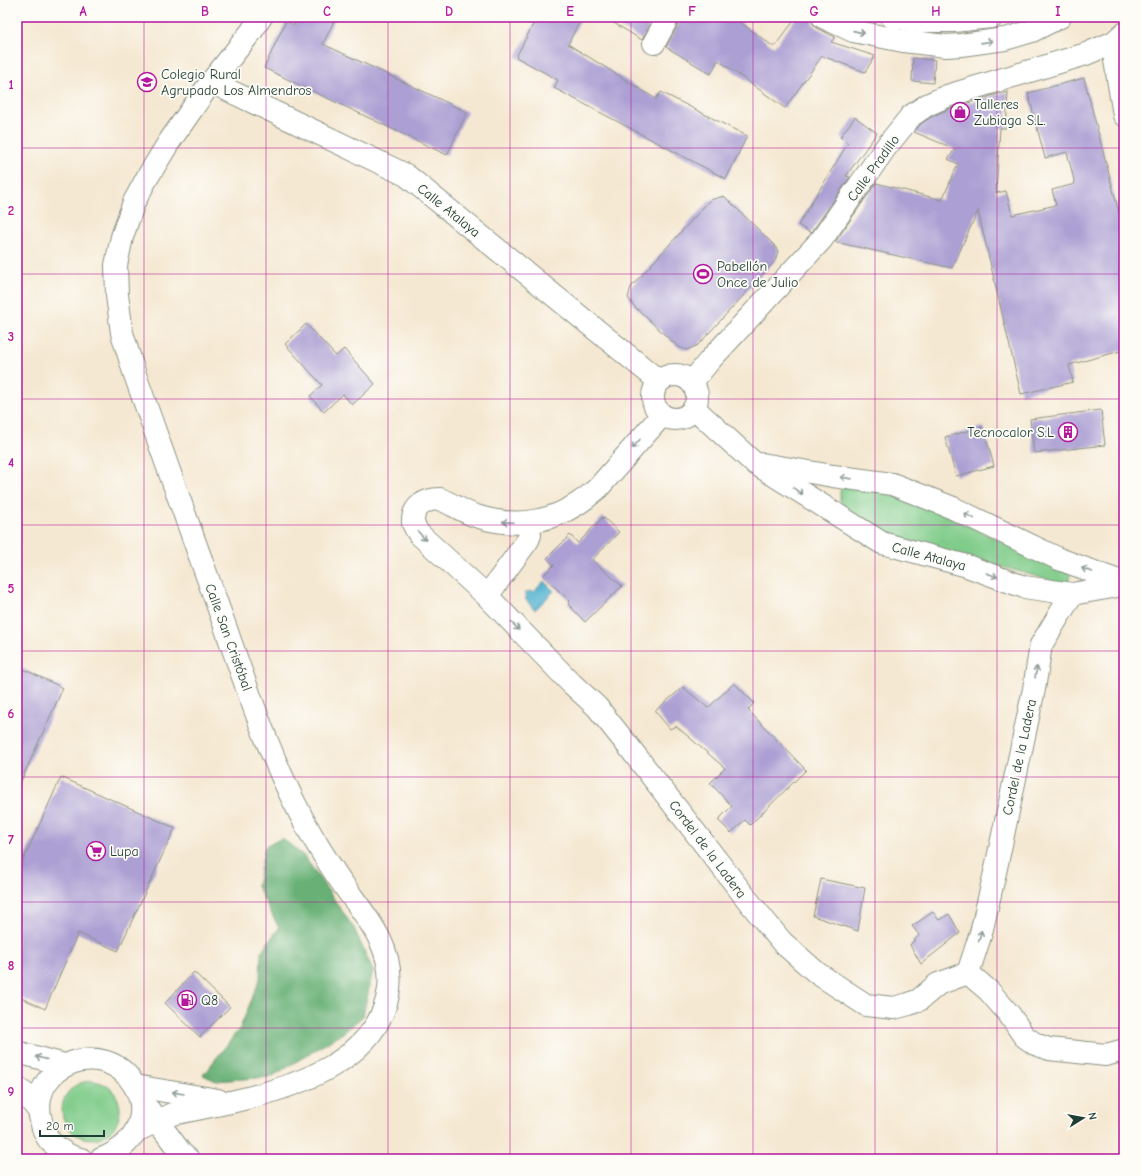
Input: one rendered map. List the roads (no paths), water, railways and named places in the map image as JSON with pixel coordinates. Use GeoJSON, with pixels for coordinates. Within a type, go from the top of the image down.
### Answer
{"type":"FeatureCollection","features":[{"type":"Feature","properties":{"kind":"main road","name":"Calle San Cristóbal"},"geometry":{"type":"LineString","coordinates":[[136,1131],[172,1114],[263,1095],[288,1087],[327,1069],[345,1057],[368,1037],[375,1028],[384,1009],[389,988],[388,963],[383,944],[374,928],[338,878],[311,835],[281,776],[239,666],[136,379],[122,333],[117,295],[116,265],[122,237],[134,202],[162,153],[211,82],[251,32],[261,17]]}},
{"type":"Feature","properties":{"kind":"main road"},"geometry":{"type":"LineString","coordinates":[[654,43],[668,17]]}},
{"type":"Feature","properties":{"kind":"main road"},"geometry":{"type":"LineString","coordinates":[[823,17],[853,31],[903,41],[946,46],[1005,39],[1032,31],[1060,17]]}},
{"type":"Feature","properties":{"kind":"main road"},"geometry":{"type":"LineString","coordinates":[[892,17],[919,21],[953,21],[992,17]]}},
{"type":"Feature","properties":{"kind":"main road"},"geometry":{"type":"LineString","coordinates":[[1119,38],[1113,52],[1124,115]]}},
{"type":"Feature","properties":{"kind":"main road","name":"Calle Pradillo"},"geometry":{"type":"LineString","coordinates":[[692,382],[710,360],[822,239],[886,147],[911,116],[927,104],[947,96],[1086,54],[1119,38]]}},
{"type":"Feature","properties":{"kind":"main road","name":"Calle Atalaya"},"geometry":{"type":"LineString","coordinates":[[211,82],[406,175],[659,381]]}},
{"type":"Feature","properties":{"kind":"main road"},"geometry":{"type":"LineString","coordinates":[[672,375],[680,375],[692,382],[698,395],[695,409],[684,418],[676,420],[669,419],[662,415],[654,405],[653,399],[656,386],[659,381],[672,375]]}},
{"type":"Feature","properties":{"kind":"main road","name":"Calle Atalaya"},"geometry":{"type":"LineString","coordinates":[[695,409],[753,462],[882,543],[967,566],[1024,586],[1072,594],[1124,584]]}},
{"type":"Feature","properties":{"kind":"main road","name":"Cordel de la Ladera"},"geometry":{"type":"LineString","coordinates":[[662,415],[587,499],[555,516],[529,523],[501,522],[475,516],[440,499],[434,499],[424,502],[415,510],[413,523],[419,534],[487,596],[571,683],[597,707],[782,942],[817,973],[866,1005],[894,1008],[919,1000],[938,984],[968,973],[981,933],[996,868],[1034,690],[1041,645],[1072,594]]}},
{"type":"Feature","properties":{"kind":"main road","name":"Calle Atalaya"},"geometry":{"type":"LineString","coordinates":[[753,462],[833,476],[892,484],[953,508],[1059,559],[1124,584]]}},
{"type":"Feature","properties":{"kind":"main road"},"geometry":{"type":"LineString","coordinates":[[487,596],[528,540],[530,535],[529,523]]}},
{"type":"Feature","properties":{"kind":"main road"},"geometry":{"type":"LineString","coordinates":[[968,973],[989,991],[1009,1014],[1024,1036],[1035,1044],[1049,1049],[1106,1055],[1124,1050]]}},
{"type":"Feature","properties":{"kind":"main road"},"geometry":{"type":"LineString","coordinates":[[17,1052],[65,1065]]}},
{"type":"Feature","properties":{"kind":"main road"},"geometry":{"type":"LineString","coordinates":[[81,1159],[67,1155],[57,1148],[48,1138],[42,1125],[39,1111],[45,1084],[54,1074],[65,1065],[78,1060],[92,1058],[105,1061],[118,1067],[128,1076],[157,1121],[181,1153],[188,1159]]}},
{"type":"Feature","properties":{"kind":"main road"},"geometry":{"type":"LineString","coordinates":[[17,1087],[26,1095],[39,1111]]}},
{"type":"Feature","properties":{"kind":"main road","name":"Calle San Cristóbal"},"geometry":{"type":"LineString","coordinates":[[137,1091],[231,1102]]}},
{"type":"Feature","properties":{"kind":"main road"},"geometry":{"type":"LineString","coordinates":[[101,1159],[112,1155],[121,1149],[130,1141],[136,1131],[140,1108],[137,1091]]}},
{"type":"Feature","properties":{"kind":"main road"},"geometry":{"type":"LineString","coordinates":[[46,1159],[48,1138]]}},
{"type":"Feature","properties":{"kind":"water"},"geometry":{"type":"Polygon","coordinates":[[[544,581],[554,591],[535,610],[526,600],[525,593],[530,591],[534,592],[544,581]]]}},
{"type":"Feature","properties":{"kind":"place","name":"Colegio Rural Agrupado Los Almendros"},"geometry":{"type":"Point","coordinates":[147,82]}},
{"type":"Feature","properties":{"kind":"place","name":"Talleres Zubiaga S.L."},"geometry":{"type":"Point","coordinates":[960,112]}},
{"type":"Feature","properties":{"kind":"place","name":"Pabellón Once de Julio"},"geometry":{"type":"Point","coordinates":[703,274]}},
{"type":"Feature","properties":{"kind":"place","name":"Tecnocalor S.L"},"geometry":{"type":"Point","coordinates":[1068,432]}},
{"type":"Feature","properties":{"kind":"place","name":"Lupa"},"geometry":{"type":"Point","coordinates":[96,851]}},
{"type":"Feature","properties":{"kind":"place","name":"Q8"},"geometry":{"type":"Point","coordinates":[187,1000]}}]}
